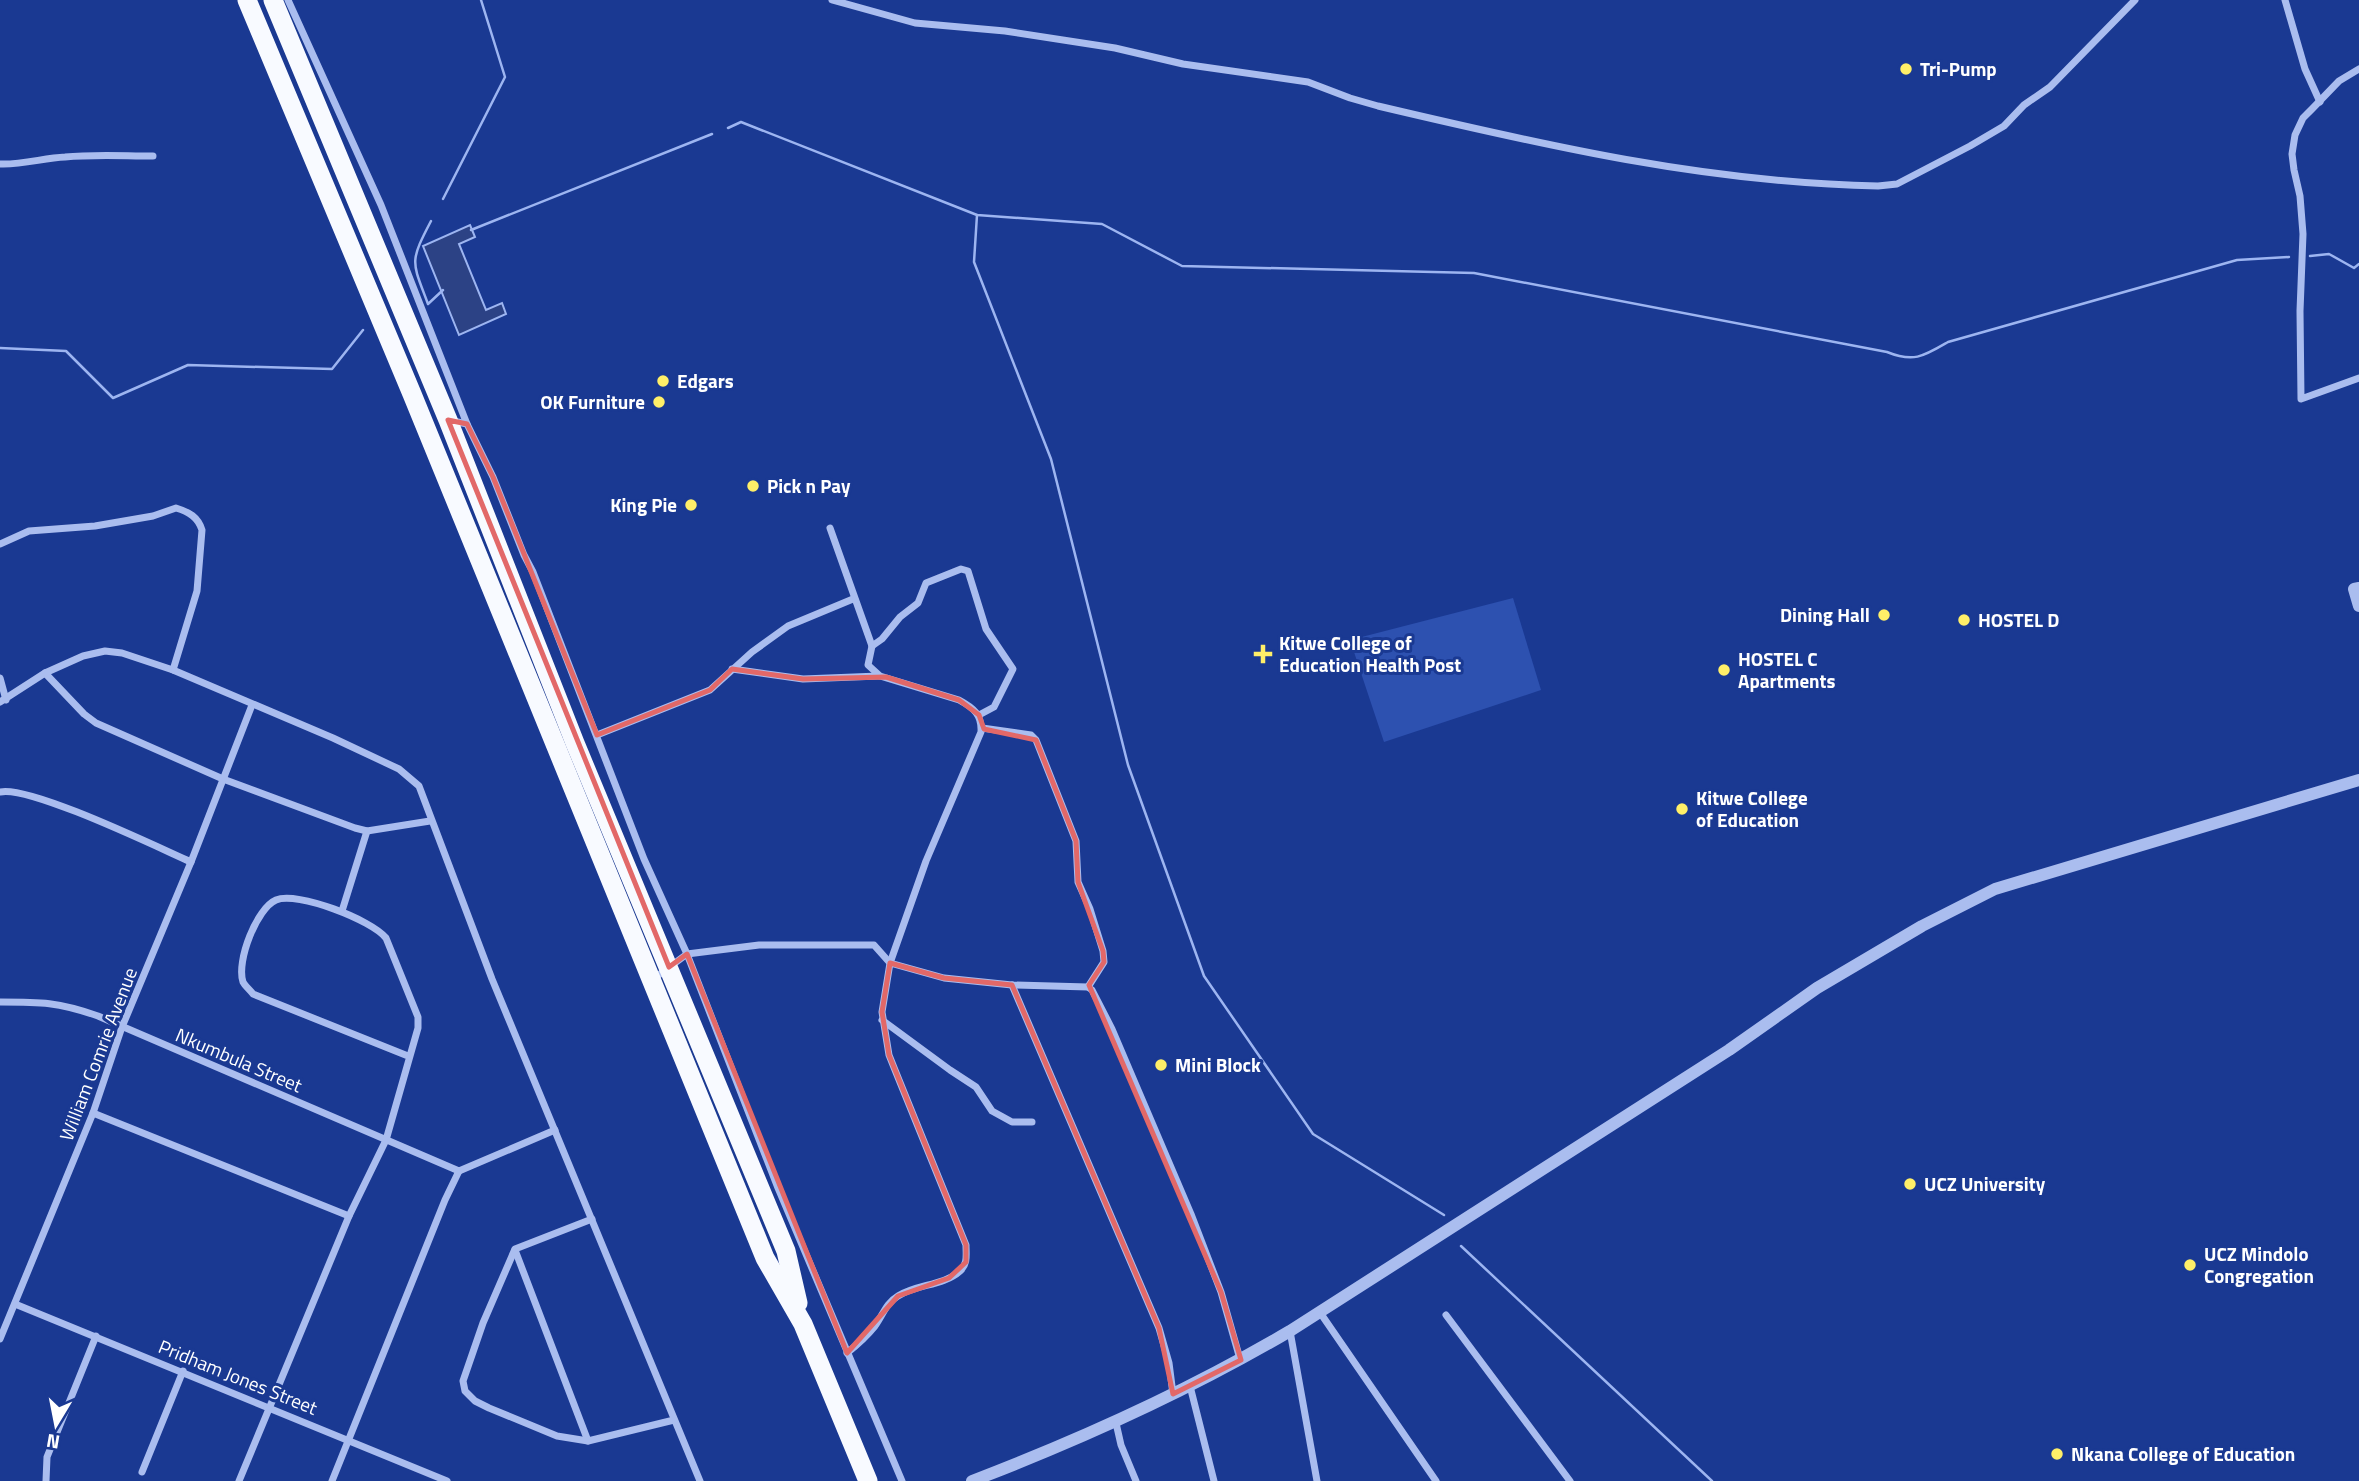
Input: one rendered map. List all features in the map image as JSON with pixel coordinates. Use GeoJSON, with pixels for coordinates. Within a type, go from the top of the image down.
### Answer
{"type":"FeatureCollection","features":[{"type":"Feature","properties":{"kind":"highway"},"geometry":{"type":"LineString","coordinates":[[247,0],[412,394],[765,1258],[803,1324],[869,1480]]}},
{"type":"Feature","properties":{"kind":"highway"},"geometry":{"type":"LineString","coordinates":[[273,0],[458,422],[575,743],[786,1251],[803,1324]]}},
{"type":"Feature","properties":{"kind":"street"},"geometry":{"type":"LineString","coordinates":[[288,0],[381,205],[458,422],[493,478],[533,572],[644,859],[687,954],[778,1188],[902,1481]]}},
{"type":"Feature","properties":{"kind":"street"},"geometry":{"type":"LineString","coordinates":[[832,0],[915,23],[1005,31],[1115,48],[1183,64],[1308,82],[1350,99],[1378,106],[1658,166],[1746,178],[1878,186],[1897,184],[2004,125],[2024,105],[2050,87],[2135,0]]}},
{"type":"Feature","properties":{"kind":"street"},"geometry":{"type":"LineString","coordinates":[[2285,0],[2305,69],[2320,102]]}},
{"type":"Feature","properties":{"kind":"street"},"geometry":{"type":"LineString","coordinates":[[2359,69],[2339,81],[2303,118],[2295,135],[2292,153],[2303,233],[2301,398],[2359,378]]}},
{"type":"Feature","properties":{"kind":"street"},"geometry":{"type":"LineString","coordinates":[[0,164],[79,156],[153,156]]}},
{"type":"Feature","properties":{"kind":"street"},"geometry":{"type":"LineString","coordinates":[[0,544],[29,531],[95,526],[153,516],[176,508],[194,516],[202,530],[199,583],[173,670]]}},
{"type":"Feature","properties":{"kind":"street"},"geometry":{"type":"LineString","coordinates":[[830,528],[853,599],[872,646],[868,665],[880,676]]}},
{"type":"Feature","properties":{"kind":"street"},"geometry":{"type":"LineString","coordinates":[[872,646],[882,639],[895,621],[918,603],[926,583],[961,569],[968,571],[986,629],[1013,669],[994,707],[979,715]]}},
{"type":"Feature","properties":{"kind":"street"},"geometry":{"type":"LineString","coordinates":[[2359,588],[2354,589],[2359,606]]}},
{"type":"Feature","properties":{"kind":"street"},"geometry":{"type":"LineString","coordinates":[[597,735],[710,690],[732,669],[788,626],[853,599]]}},
{"type":"Feature","properties":{"kind":"street"},"geometry":{"type":"LineString","coordinates":[[0,678],[3,701],[45,673],[83,656],[105,651],[122,653],[173,670],[333,738],[399,769],[419,786],[492,979],[700,1481]]}},
{"type":"Feature","properties":{"kind":"street"},"geometry":{"type":"LineString","coordinates":[[732,669],[803,679],[880,676],[971,706],[979,715],[982,729],[926,861],[890,963],[882,1020],[895,1070],[966,1245],[966,1262],[962,1270],[949,1278],[898,1296],[888,1304],[876,1325],[847,1353]]}},
{"type":"Feature","properties":{"kind":"street"},"geometry":{"type":"LineString","coordinates":[[45,673],[96,723],[223,779],[367,831],[430,821]]}},
{"type":"Feature","properties":{"kind":"street","name":"William Comrie Avenue"},"geometry":{"type":"LineString","coordinates":[[0,1339],[93,1113],[122,1027],[191,862],[252,705]]}},
{"type":"Feature","properties":{"kind":"street"},"geometry":{"type":"LineString","coordinates":[[982,729],[1031,735],[1036,740],[1076,841],[1078,882],[1103,951],[1104,962],[1088,987]]}},
{"type":"Feature","properties":{"kind":"street"},"geometry":{"type":"LineString","coordinates":[[972,1481],[1116,1423],[1241,1360],[1729,1050],[1817,988],[1922,926],[1995,889],[2359,779]]}},
{"type":"Feature","properties":{"kind":"street"},"geometry":{"type":"LineString","coordinates":[[0,792],[8,790],[37,796],[191,862]]}},
{"type":"Feature","properties":{"kind":"street"},"geometry":{"type":"LineString","coordinates":[[342,911],[367,831]]}},
{"type":"Feature","properties":{"kind":"street"},"geometry":{"type":"LineString","coordinates":[[239,1481],[349,1216],[386,1140],[418,1028],[418,1017],[386,938],[372,924],[342,911],[289,898],[278,899],[268,905],[251,932],[241,968],[244,984],[253,994],[408,1056]]}},
{"type":"Feature","properties":{"kind":"street"},"geometry":{"type":"LineString","coordinates":[[651,981],[687,954],[759,946],[874,945],[890,963],[944,978],[1012,985],[1088,987],[1112,1028],[1191,1214],[1221,1292],[1241,1360]]}},
{"type":"Feature","properties":{"kind":"street"},"geometry":{"type":"LineString","coordinates":[[1012,985],[1159,1328],[1170,1363],[1173,1394]]}},
{"type":"Feature","properties":{"kind":"street","name":"Nkumbula Street"},"geometry":{"type":"LineString","coordinates":[[0,1002],[60,1003],[459,1171]]}},
{"type":"Feature","properties":{"kind":"street"},"geometry":{"type":"LineString","coordinates":[[882,1020],[976,1087],[992,1111],[1012,1122],[1032,1122]]}},
{"type":"Feature","properties":{"kind":"street"},"geometry":{"type":"LineString","coordinates":[[93,1113],[349,1216]]}},
{"type":"Feature","properties":{"kind":"street"},"geometry":{"type":"LineString","coordinates":[[332,1481],[459,1171],[555,1130]]}},
{"type":"Feature","properties":{"kind":"street"},"geometry":{"type":"LineString","coordinates":[[592,1219],[515,1249],[483,1323],[463,1381],[465,1391],[475,1401],[489,1408],[557,1436],[588,1441],[674,1420]]}},
{"type":"Feature","properties":{"kind":"street"},"geometry":{"type":"LineString","coordinates":[[515,1249],[588,1441]]}},
{"type":"Feature","properties":{"kind":"street","name":"Pridham Jones Street"},"geometry":{"type":"LineString","coordinates":[[15,1304],[447,1481]]}},
{"type":"Feature","properties":{"kind":"street"},"geometry":{"type":"LineString","coordinates":[[1319,1310],[1436,1481]]}},
{"type":"Feature","properties":{"kind":"street"},"geometry":{"type":"LineString","coordinates":[[1446,1315],[1570,1481]]}},
{"type":"Feature","properties":{"kind":"street"},"geometry":{"type":"LineString","coordinates":[[1290,1331],[1317,1481]]}},
{"type":"Feature","properties":{"kind":"street"},"geometry":{"type":"LineString","coordinates":[[46,1481],[47,1457],[96,1336]]}},
{"type":"Feature","properties":{"kind":"street"},"geometry":{"type":"LineString","coordinates":[[142,1472],[183,1371]]}},
{"type":"Feature","properties":{"kind":"street"},"geometry":{"type":"LineString","coordinates":[[1189,1386],[1214,1481]]}},
{"type":"Feature","properties":{"kind":"street"},"geometry":{"type":"LineString","coordinates":[[1116,1423],[1121,1445],[1136,1481]]}},
{"type":"Feature","properties":{"kind":"street"},"geometry":{"type":"LineString","coordinates":[[421,1481],[425,1472]]}},
{"type":"Feature","properties":{"kind":"highlighted area"},"geometry":{"type":"Polygon","coordinates":[[[448,420],[467,424],[493,477],[597,735],[710,690],[732,669],[803,679],[886,677],[959,700],[979,715],[984,729],[1036,740],[1076,841],[1078,882],[1103,951],[1104,962],[1089,985],[1221,1292],[1241,1360],[1173,1394],[1159,1328],[1012,985],[944,978],[890,963],[882,1012],[889,1055],[966,1245],[966,1262],[949,1278],[898,1296],[847,1353],[687,954],[669,967],[448,420]]]}},
{"type":"Feature","properties":{"kind":"shaded area"},"geometry":{"type":"Polygon","coordinates":[[[470,225],[475,237],[459,244],[486,310],[502,303],[506,314],[459,335],[423,246],[470,225]]]}},
{"type":"Feature","properties":{"kind":"shaded area"},"geometry":{"type":"Polygon","coordinates":[[[1513,598],[1541,690],[1384,742],[1350,640],[1513,598]]]}},
{"type":"Feature","properties":{"kind":"waterway"},"geometry":{"type":"LineString","coordinates":[[443,199],[505,77],[481,0]]}},
{"type":"Feature","properties":{"kind":"waterway"},"geometry":{"type":"LineString","coordinates":[[728,128],[741,122],[977,215],[1102,224],[1182,266],[1474,273],[1905,357],[1919,356],[1948,342],[2237,260],[2289,257]]}},
{"type":"Feature","properties":{"kind":"waterway"},"geometry":{"type":"LineString","coordinates":[[471,230],[712,134]]}},
{"type":"Feature","properties":{"kind":"waterway"},"geometry":{"type":"LineString","coordinates":[[977,215],[974,262],[1051,459],[1128,765],[1204,976],[1313,1134],[1444,1215]]}},
{"type":"Feature","properties":{"kind":"waterway"},"geometry":{"type":"LineString","coordinates":[[431,221],[416,254],[416,270],[428,304],[443,290]]}},
{"type":"Feature","properties":{"kind":"waterway"},"geometry":{"type":"LineString","coordinates":[[2310,256],[2329,254],[2354,268],[2359,264]]}},
{"type":"Feature","properties":{"kind":"waterway"},"geometry":{"type":"LineString","coordinates":[[0,348],[66,351],[113,398],[188,365],[332,369],[363,330]]}},
{"type":"Feature","properties":{"kind":"waterway"},"geometry":{"type":"LineString","coordinates":[[1461,1246],[1712,1481]]}},
{"type":"Feature","properties":{"kind":"place","name":"Tri-Pump"},"geometry":{"type":"Point","coordinates":[1906,69]}},
{"type":"Feature","properties":{"kind":"place","name":"Edgars"},"geometry":{"type":"Point","coordinates":[663,381]}},
{"type":"Feature","properties":{"kind":"place","name":"OK Furniture"},"geometry":{"type":"Point","coordinates":[659,402]}},
{"type":"Feature","properties":{"kind":"place","name":"Pick n Pay"},"geometry":{"type":"Point","coordinates":[753,486]}},
{"type":"Feature","properties":{"kind":"place","name":"King Pie"},"geometry":{"type":"Point","coordinates":[691,505]}},
{"type":"Feature","properties":{"kind":"place","name":"Dining Hall"},"geometry":{"type":"Point","coordinates":[1884,615]}},
{"type":"Feature","properties":{"kind":"place","name":"HOSTEL D"},"geometry":{"type":"Point","coordinates":[1964,620]}},
{"type":"Feature","properties":{"kind":"place","name":"Kitwe College of Education Health Post"},"geometry":{"type":"Point","coordinates":[1263,654]}},
{"type":"Feature","properties":{"kind":"place","name":"HOSTEL C Apartments"},"geometry":{"type":"Point","coordinates":[1724,670]}},
{"type":"Feature","properties":{"kind":"place","name":"Kitwe College of Education"},"geometry":{"type":"Point","coordinates":[1682,809]}},
{"type":"Feature","properties":{"kind":"place","name":"Mini Block"},"geometry":{"type":"Point","coordinates":[1161,1065]}},
{"type":"Feature","properties":{"kind":"place","name":"UCZ University"},"geometry":{"type":"Point","coordinates":[1910,1184]}},
{"type":"Feature","properties":{"kind":"place","name":"UCZ Mindolo Congregation"},"geometry":{"type":"Point","coordinates":[2190,1265]}},
{"type":"Feature","properties":{"kind":"place","name":"Nkana College of Education"},"geometry":{"type":"Point","coordinates":[2057,1454]}}]}
